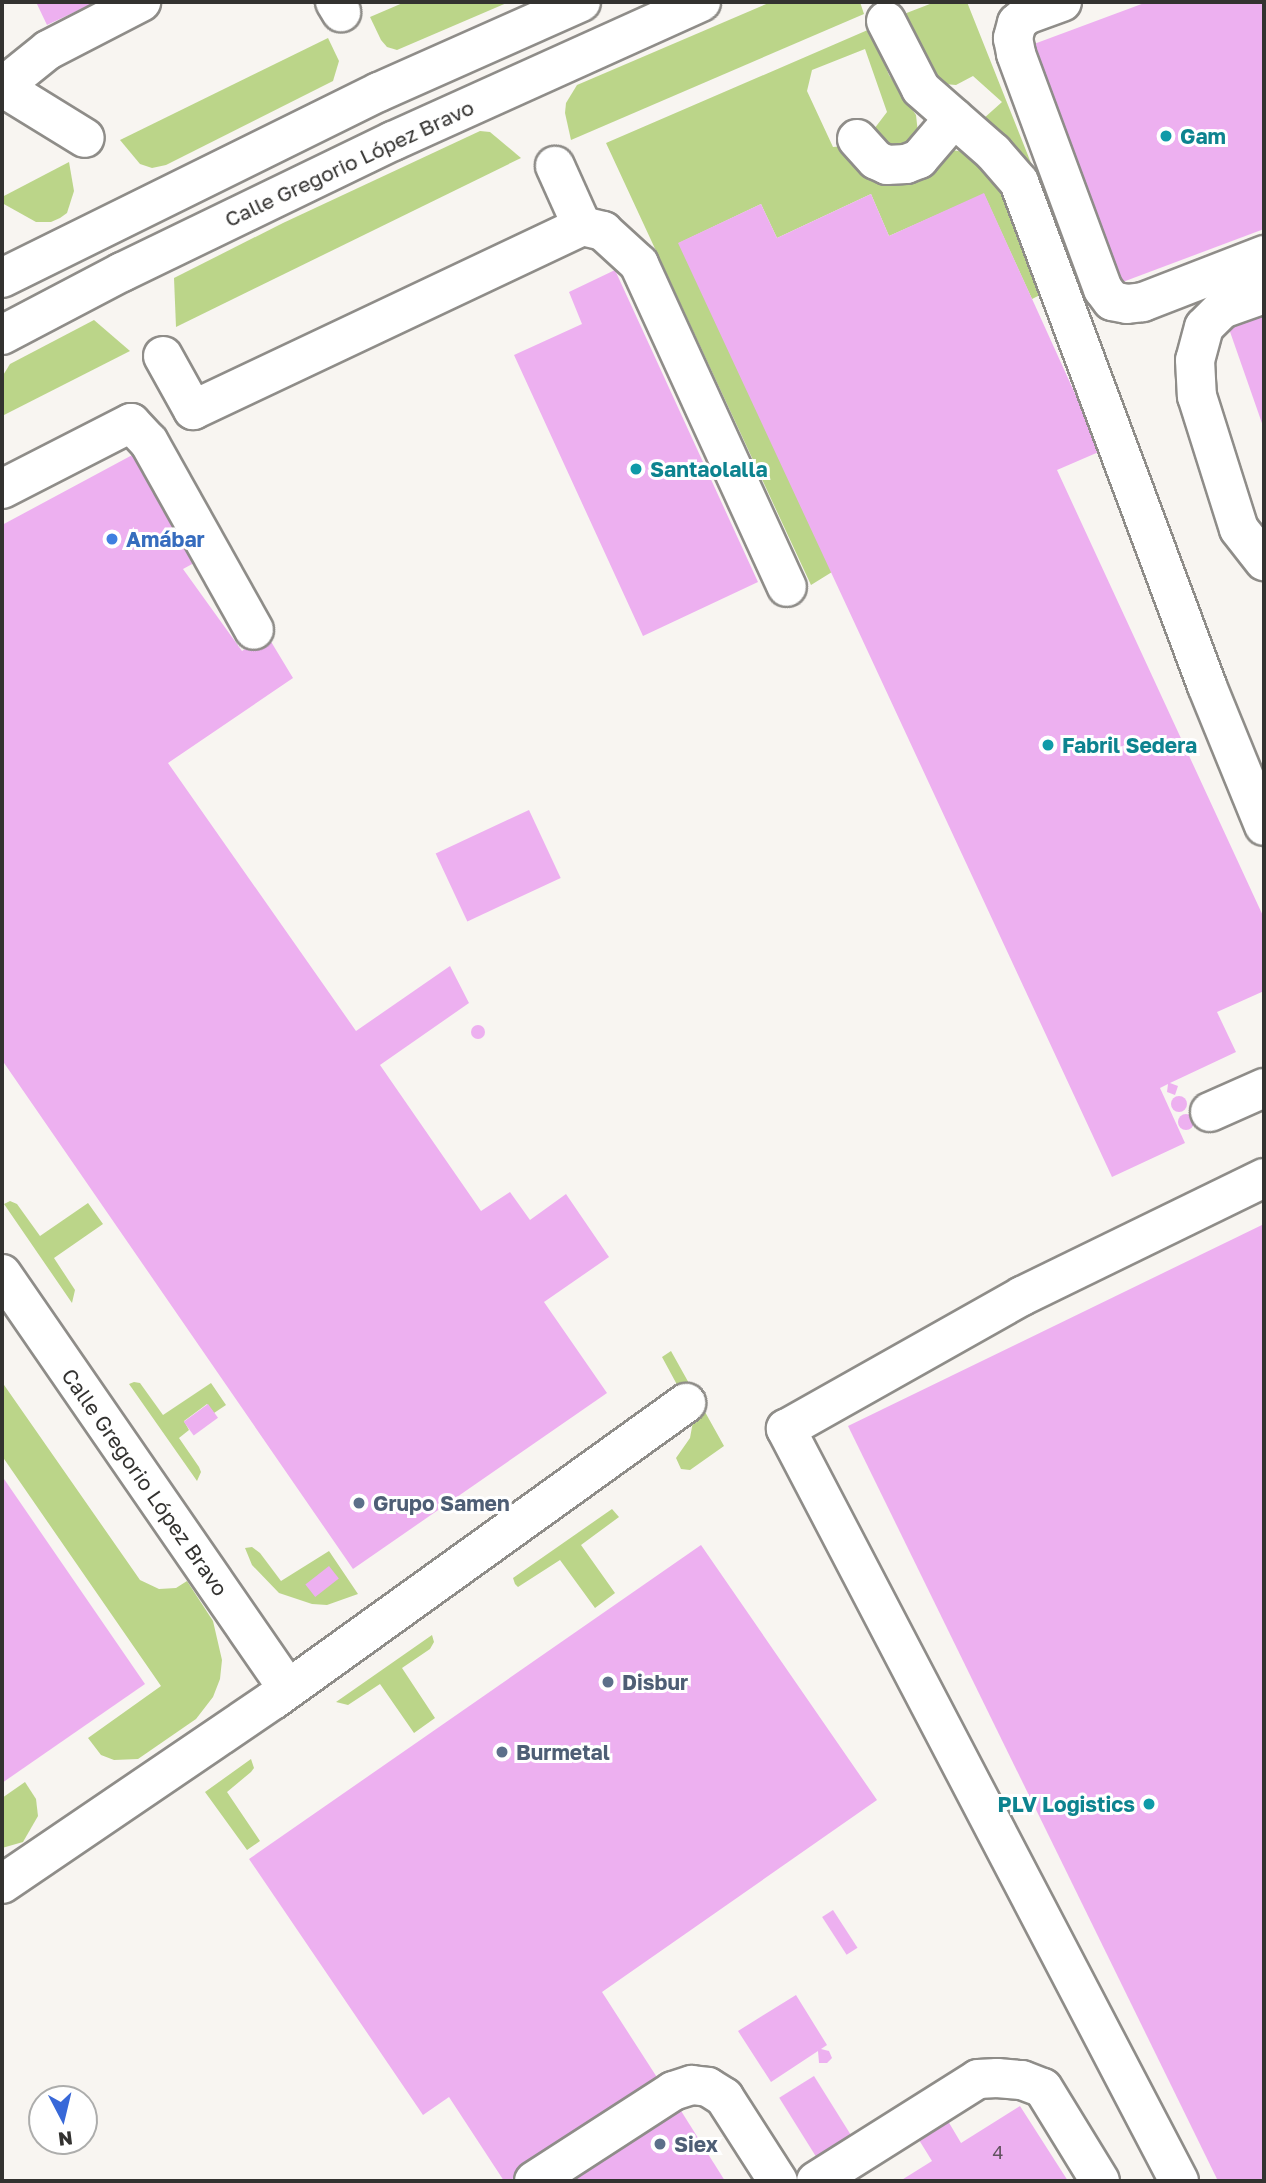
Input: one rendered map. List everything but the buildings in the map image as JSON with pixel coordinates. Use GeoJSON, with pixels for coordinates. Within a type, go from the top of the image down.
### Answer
{"type":"FeatureCollection","features":[{"type":"Feature","properties":{"kind":"main road"},"geometry":{"type":"LineString","coordinates":[[85,138],[2,87],[48,50],[141,2]]}},
{"type":"Feature","properties":{"kind":"main road"},"geometry":{"type":"LineString","coordinates":[[2,278],[379,92],[581,2]]}},
{"type":"Feature","properties":{"kind":"main road","name":"Calle Gregorio López Bravo"},"geometry":{"type":"LineString","coordinates":[[2,335],[122,272],[393,141],[701,2]]}},
{"type":"Feature","properties":{"kind":"main road"},"geometry":{"type":"LineString","coordinates":[[1062,2],[1026,15],[1017,23],[1014,46],[1112,301],[1127,304],[1143,302],[1264,256]]}},
{"type":"Feature","properties":{"kind":"main road"},"geometry":{"type":"LineString","coordinates":[[886,21],[921,89],[993,152],[1019,182],[1207,686],[1264,826]]}},
{"type":"Feature","properties":{"kind":"main road"},"geometry":{"type":"LineString","coordinates":[[857,139],[876,160],[887,165],[906,164],[925,153],[954,118]]}},
{"type":"Feature","properties":{"kind":"main road"},"geometry":{"type":"LineString","coordinates":[[555,166],[582,226]]}},
{"type":"Feature","properties":{"kind":"main road"},"geometry":{"type":"LineString","coordinates":[[163,356],[193,410],[582,226],[603,231],[624,247],[639,264],[787,587]]}},
{"type":"Feature","properties":{"kind":"main road"},"geometry":{"type":"LineString","coordinates":[[1264,294],[1222,309],[1203,327],[1195,359],[1197,396],[1239,529],[1264,561]]}},
{"type":"Feature","properties":{"kind":"main road"},"geometry":{"type":"LineString","coordinates":[[2,489],[131,423],[149,442],[254,630]]}},
{"type":"Feature","properties":{"kind":"main road"},"geometry":{"type":"LineString","coordinates":[[1210,1112],[1264,1088]]}},
{"type":"Feature","properties":{"kind":"main road"},"geometry":{"type":"LineString","coordinates":[[1179,2181],[786,1429],[1022,1296],[1264,1178]]}},
{"type":"Feature","properties":{"kind":"main road","name":"Calle Gregorio López Bravo"},"geometry":{"type":"LineString","coordinates":[[2,1275],[288,1689]]}},
{"type":"Feature","properties":{"kind":"main road"},"geometry":{"type":"LineString","coordinates":[[2,1884],[288,1689],[686,1403]]}},
{"type":"Feature","properties":{"kind":"main road"},"geometry":{"type":"LineString","coordinates":[[816,2181],[978,2079],[998,2078],[1022,2080],[1043,2088],[1100,2181]]}},
{"type":"Feature","properties":{"kind":"main road"},"geometry":{"type":"LineString","coordinates":[[534,2181],[673,2091],[692,2085],[708,2087],[724,2097],[778,2181]]}},
{"type":"Feature","properties":{"kind":"green space"},"geometry":{"type":"Polygon","coordinates":[[[405,2],[509,2],[397,50],[387,47],[381,40],[370,17],[405,2]]]}},
{"type":"Feature","properties":{"kind":"green space"},"geometry":{"type":"Polygon","coordinates":[[[771,2],[860,2],[864,14],[571,140],[565,113],[566,103],[577,85],[771,2]]]}},
{"type":"Feature","properties":{"kind":"green space"},"geometry":{"type":"Polygon","coordinates":[[[935,2],[967,2],[1031,163],[983,119],[1002,102],[973,76],[956,85],[944,84],[938,80],[904,14],[935,2]]]}},
{"type":"Feature","properties":{"kind":"green space"},"geometry":{"type":"Polygon","coordinates":[[[870,29],[889,75],[916,115],[918,133],[911,146],[900,151],[885,148],[874,138],[871,133],[887,112],[865,49],[812,70],[807,91],[833,147],[845,146],[854,160],[872,173],[900,179],[928,168],[942,154],[952,150],[964,152],[998,182],[1038,288],[1038,296],[1032,299],[984,194],[889,236],[871,194],[777,238],[761,204],[679,243],[832,572],[811,585],[606,143],[870,29]]]}},
{"type":"Feature","properties":{"kind":"green space"},"geometry":{"type":"Polygon","coordinates":[[[328,38],[339,61],[333,81],[166,165],[152,168],[140,164],[120,140],[328,38]]]}},
{"type":"Feature","properties":{"kind":"green space"},"geometry":{"type":"Polygon","coordinates":[[[480,131],[490,132],[521,158],[176,327],[174,278],[283,223],[480,131]]]}},
{"type":"Feature","properties":{"kind":"green space"},"geometry":{"type":"Polygon","coordinates":[[[69,162],[74,191],[67,213],[60,218],[51,222],[36,222],[2,203],[2,197],[69,162]]]}},
{"type":"Feature","properties":{"kind":"green space"},"geometry":{"type":"Polygon","coordinates":[[[94,320],[130,351],[4,415],[2,377],[10,364],[94,320]]]}},
{"type":"Feature","properties":{"kind":"green space"},"geometry":{"type":"Polygon","coordinates":[[[10,1201],[17,1204],[40,1236],[88,1203],[103,1224],[54,1258],[75,1290],[72,1303],[4,1204],[10,1201]]]}},
{"type":"Feature","properties":{"kind":"green space"},"geometry":{"type":"Polygon","coordinates":[[[671,1351],[724,1446],[690,1470],[681,1469],[676,1458],[690,1438],[694,1416],[662,1357],[671,1351]]]}},
{"type":"Feature","properties":{"kind":"green space"},"geometry":{"type":"Polygon","coordinates":[[[2,1382],[140,1580],[159,1589],[176,1588],[187,1581],[213,1621],[222,1660],[220,1679],[213,1697],[196,1719],[138,1759],[114,1760],[101,1755],[88,1738],[161,1686],[2,1456],[2,1382]]]}},
{"type":"Feature","properties":{"kind":"green space"},"geometry":{"type":"Polygon","coordinates":[[[140,1383],[163,1415],[211,1383],[226,1405],[214,1413],[207,1404],[184,1421],[189,1430],[179,1438],[199,1467],[201,1472],[197,1481],[129,1384],[140,1383]]]}},
{"type":"Feature","properties":{"kind":"green space"},"geometry":{"type":"Polygon","coordinates":[[[612,1509],[619,1517],[581,1545],[615,1593],[595,1608],[560,1560],[518,1587],[515,1584],[513,1578],[612,1509]]]}},
{"type":"Feature","properties":{"kind":"green space"},"geometry":{"type":"Polygon","coordinates":[[[252,1547],[260,1553],[281,1581],[329,1551],[358,1594],[327,1605],[312,1604],[279,1593],[252,1565],[245,1548],[252,1547]]]}},
{"type":"Feature","properties":{"kind":"green space"},"geometry":{"type":"Polygon","coordinates":[[[432,1635],[434,1642],[430,1649],[402,1668],[435,1718],[414,1733],[380,1684],[348,1705],[336,1702],[432,1635]]]}},
{"type":"Feature","properties":{"kind":"green space"},"geometry":{"type":"Polygon","coordinates":[[[251,1759],[254,1768],[227,1792],[260,1841],[247,1850],[205,1792],[251,1759]]]}},
{"type":"Feature","properties":{"kind":"green space"},"geometry":{"type":"Polygon","coordinates":[[[25,1782],[36,1799],[38,1816],[23,1842],[2,1848],[2,1798],[25,1782]]]}},
{"type":"Feature","properties":{"kind":"place","name":"Gam"},"geometry":{"type":"Point","coordinates":[1166,136]}},
{"type":"Feature","properties":{"kind":"place","name":"Santaolalla"},"geometry":{"type":"Point","coordinates":[636,469]}},
{"type":"Feature","properties":{"kind":"place","name":"Amábar"},"geometry":{"type":"Point","coordinates":[112,539]}},
{"type":"Feature","properties":{"kind":"place","name":"Fabril Sedera"},"geometry":{"type":"Point","coordinates":[1048,745]}},
{"type":"Feature","properties":{"kind":"place","name":"Grupo Samen"},"geometry":{"type":"Point","coordinates":[359,1503]}},
{"type":"Feature","properties":{"kind":"place","name":"Disbur"},"geometry":{"type":"Point","coordinates":[608,1682]}},
{"type":"Feature","properties":{"kind":"place","name":"Burmetal"},"geometry":{"type":"Point","coordinates":[502,1752]}},
{"type":"Feature","properties":{"kind":"place","name":"PLV Logistics"},"geometry":{"type":"Point","coordinates":[1149,1804]}},
{"type":"Feature","properties":{"kind":"place","name":"Siex"},"geometry":{"type":"Point","coordinates":[660,2144]}}]}
